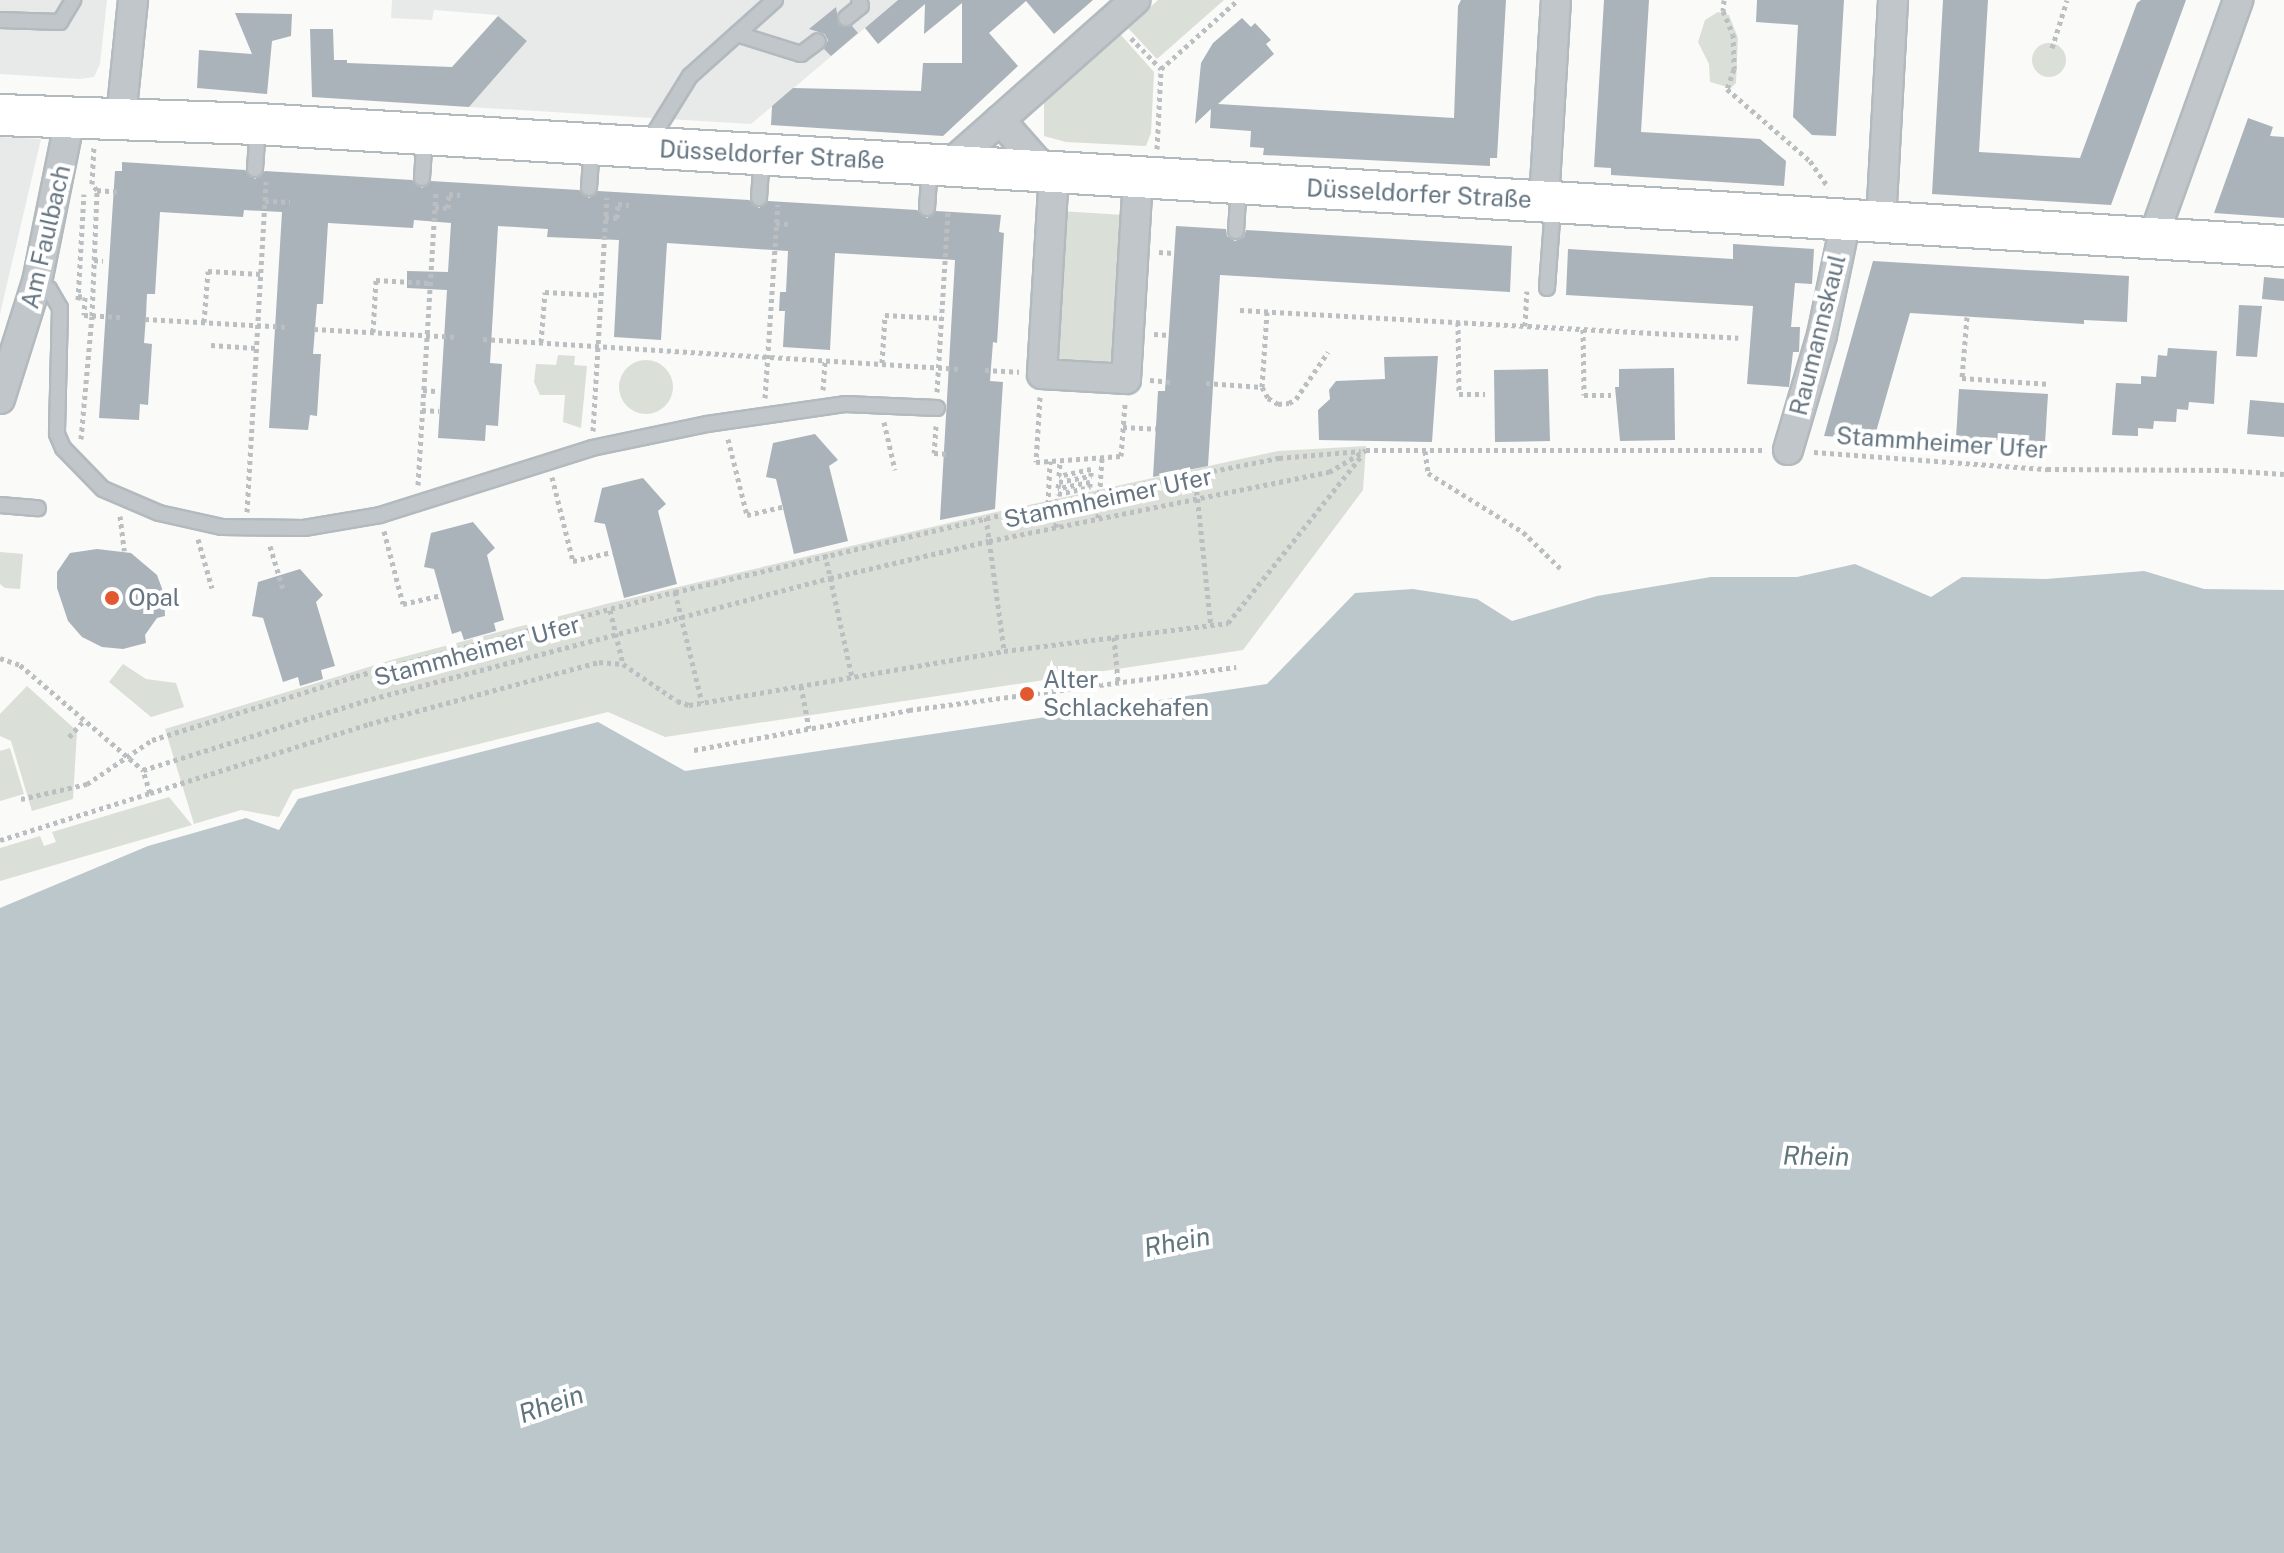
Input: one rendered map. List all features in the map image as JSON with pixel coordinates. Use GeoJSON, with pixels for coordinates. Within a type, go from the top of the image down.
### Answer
{"type":"FeatureCollection","features":[{"type":"Feature","properties":{"kind":"street"},"geometry":{"type":"LineString","coordinates":[[121,118],[133,0]]}},
{"type":"Feature","properties":{"kind":"street"},"geometry":{"type":"LineString","coordinates":[[940,165],[1000,120],[1135,0]]}},
{"type":"Feature","properties":{"kind":"street","name":"Düsseldorfer Straße"},"geometry":{"type":"LineString","coordinates":[[1548,202],[1556,0]]}},
{"type":"Feature","properties":{"kind":"street"},"geometry":{"type":"LineString","coordinates":[[1864,221],[1893,0]]}},
{"type":"Feature","properties":{"kind":"street"},"geometry":{"type":"LineString","coordinates":[[2153,238],[2238,0]]}},
{"type":"Feature","properties":{"kind":"street","name":"Düsseldorfer Straße"},"geometry":{"type":"LineString","coordinates":[[0,115],[258,124],[2284,246]]}},
{"type":"Feature","properties":{"kind":"street","name":"Am Faulbach"},"geometry":{"type":"LineString","coordinates":[[0,399],[37,282],[70,118]]}},
{"type":"Feature","properties":{"kind":"street"},"geometry":{"type":"LineString","coordinates":[[1000,120],[1049,172],[1042,374],[1126,379],[1147,178]]}},
{"type":"Feature","properties":{"kind":"street","name":"Raumannskaul"},"geometry":{"type":"LineString","coordinates":[[1788,450],[1822,335],[1864,221]]}},
{"type":"Feature","properties":{"kind":"lane"},"geometry":{"type":"LineString","coordinates":[[0,20],[60,22],[73,0]]}},
{"type":"Feature","properties":{"kind":"lane"},"geometry":{"type":"LineString","coordinates":[[645,147],[690,76],[775,0]]}},
{"type":"Feature","properties":{"kind":"lane"},"geometry":{"type":"LineString","coordinates":[[846,18],[861,6],[859,0]]}},
{"type":"Feature","properties":{"kind":"lane"},"geometry":{"type":"LineString","coordinates":[[737,34],[801,54],[818,41]]}},
{"type":"Feature","properties":{"kind":"lane"},"geometry":{"type":"LineString","coordinates":[[255,169],[258,124]]}},
{"type":"Feature","properties":{"kind":"lane"},"geometry":{"type":"LineString","coordinates":[[422,178],[425,134]]}},
{"type":"Feature","properties":{"kind":"lane"},"geometry":{"type":"LineString","coordinates":[[589,188],[592,144]]}},
{"type":"Feature","properties":{"kind":"lane"},"geometry":{"type":"LineString","coordinates":[[759,198],[762,154]]}},
{"type":"Feature","properties":{"kind":"lane"},"geometry":{"type":"LineString","coordinates":[[927,208],[940,165]]}},
{"type":"Feature","properties":{"kind":"lane"},"geometry":{"type":"LineString","coordinates":[[1236,231],[1239,183]]}},
{"type":"Feature","properties":{"kind":"lane"},"geometry":{"type":"LineString","coordinates":[[1547,288],[1548,202]]}},
{"type":"Feature","properties":{"kind":"lane"},"geometry":{"type":"LineString","coordinates":[[37,282],[49,289],[60,308],[57,434],[63,448],[79,468],[117,496],[193,523],[246,529],[304,528],[380,515],[592,448],[724,422],[823,407],[881,405],[937,408]]}},
{"type":"Feature","properties":{"kind":"lane"},"geometry":{"type":"LineString","coordinates":[[0,505],[38,508]]}},
{"type":"Feature","properties":{"kind":"path"},"geometry":{"type":"LineString","coordinates":[[1147,178],[1161,69],[1238,0]]}},
{"type":"Feature","properties":{"kind":"path"},"geometry":{"type":"LineString","coordinates":[[1724,0],[1723,11],[1733,34],[1734,69],[1727,89],[1810,161],[1864,221]]}},
{"type":"Feature","properties":{"kind":"path"},"geometry":{"type":"LineString","coordinates":[[2052,48],[2067,0]]}},
{"type":"Feature","properties":{"kind":"path"},"geometry":{"type":"LineString","coordinates":[[1114,19],[1161,69]]}},
{"type":"Feature","properties":{"kind":"path"},"geometry":{"type":"LineString","coordinates":[[79,468],[92,316],[97,190],[92,184],[93,170]]}},
{"type":"Feature","properties":{"kind":"path"},"geometry":{"type":"LineString","coordinates":[[246,529],[266,188]]}},
{"type":"Feature","properties":{"kind":"path"},"geometry":{"type":"LineString","coordinates":[[418,502],[436,189]]}},
{"type":"Feature","properties":{"kind":"path"},"geometry":{"type":"LineString","coordinates":[[97,190],[121,192]]}},
{"type":"Feature","properties":{"kind":"path"},"geometry":{"type":"LineString","coordinates":[[435,207],[448,208],[449,194],[460,195]]}},
{"type":"Feature","properties":{"kind":"path"},"geometry":{"type":"LineString","coordinates":[[592,448],[607,195]]}},
{"type":"Feature","properties":{"kind":"path"},"geometry":{"type":"LineString","coordinates":[[265,201],[290,202]]}},
{"type":"Feature","properties":{"kind":"path"},"geometry":{"type":"LineString","coordinates":[[764,415],[778,202]]}},
{"type":"Feature","properties":{"kind":"path"},"geometry":{"type":"LineString","coordinates":[[605,217],[617,218],[618,204],[629,205]]}},
{"type":"Feature","properties":{"kind":"path"},"geometry":{"type":"LineString","coordinates":[[948,210],[934,453],[950,454]]}},
{"type":"Feature","properties":{"kind":"path"},"geometry":{"type":"LineString","coordinates":[[776,223],[789,224]]}},
{"type":"Feature","properties":{"kind":"path"},"geometry":{"type":"LineString","coordinates":[[946,248],[955,249]]}},
{"type":"Feature","properties":{"kind":"path"},"geometry":{"type":"LineString","coordinates":[[94,260],[103,261]]}},
{"type":"Feature","properties":{"kind":"path"},"geometry":{"type":"LineString","coordinates":[[204,322],[208,271],[272,271]]}},
{"type":"Feature","properties":{"kind":"path"},"geometry":{"type":"LineString","coordinates":[[373,332],[376,280],[441,281]]}},
{"type":"Feature","properties":{"kind":"path"},"geometry":{"type":"LineString","coordinates":[[541,342],[545,292],[610,291]]}},
{"type":"Feature","properties":{"kind":"path"},"geometry":{"type":"LineString","coordinates":[[78,296],[85,297],[84,315],[120,317]]}},
{"type":"Feature","properties":{"kind":"path"},"geometry":{"type":"LineString","coordinates":[[772,301],[779,301]]}},
{"type":"Feature","properties":{"kind":"path"},"geometry":{"type":"LineString","coordinates":[[1240,310],[1738,338]]}},
{"type":"Feature","properties":{"kind":"path"},"geometry":{"type":"LineString","coordinates":[[1267,312],[1262,387],[1268,398],[1278,404],[1296,399],[1328,352]]}},
{"type":"Feature","properties":{"kind":"path"},"geometry":{"type":"LineString","coordinates":[[882,363],[885,315],[951,321]]}},
{"type":"Feature","properties":{"kind":"path"},"geometry":{"type":"LineString","coordinates":[[1967,317],[1962,378],[2050,384]]}},
{"type":"Feature","properties":{"kind":"path"},"geometry":{"type":"LineString","coordinates":[[145,319],[289,327]]}},
{"type":"Feature","properties":{"kind":"path"},"geometry":{"type":"LineString","coordinates":[[1458,322],[1459,394],[1485,394]]}},
{"type":"Feature","properties":{"kind":"path"},"geometry":{"type":"LineString","coordinates":[[314,329],[458,337]]}},
{"type":"Feature","properties":{"kind":"path"},"geometry":{"type":"LineString","coordinates":[[1583,329],[1584,395],[1611,395]]}},
{"type":"Feature","properties":{"kind":"path"},"geometry":{"type":"LineString","coordinates":[[483,339],[961,369]]}},
{"type":"Feature","properties":{"kind":"path"},"geometry":{"type":"LineString","coordinates":[[211,345],[256,348]]}},
{"type":"Feature","properties":{"kind":"path"},"geometry":{"type":"LineString","coordinates":[[823,407],[825,359]]}},
{"type":"Feature","properties":{"kind":"path"},"geometry":{"type":"LineString","coordinates":[[87,369],[96,370]]}},
{"type":"Feature","properties":{"kind":"path"},"geometry":{"type":"LineString","coordinates":[[1042,374],[1036,462],[1121,456],[1126,379]]}},
{"type":"Feature","properties":{"kind":"path"},"geometry":{"type":"LineString","coordinates":[[254,380],[264,381]]}},
{"type":"Feature","properties":{"kind":"path"},"geometry":{"type":"LineString","coordinates":[[1206,383],[1262,387]]}},
{"type":"Feature","properties":{"kind":"path"},"geometry":{"type":"LineString","coordinates":[[423,390],[435,391]]}},
{"type":"Feature","properties":{"kind":"path"},"geometry":{"type":"LineString","coordinates":[[881,405],[895,470]]}},
{"type":"Feature","properties":{"kind":"path"},"geometry":{"type":"LineString","coordinates":[[422,410],[439,411]]}},
{"type":"Feature","properties":{"kind":"path"},"geometry":{"type":"LineString","coordinates":[[724,422],[747,515],[783,507]]}},
{"type":"Feature","properties":{"kind":"path"},"geometry":{"type":"LineString","coordinates":[[1123,427],[1156,429]]}},
{"type":"Feature","properties":{"kind":"path"},"geometry":{"type":"LineString","coordinates":[[21,799],[87,784],[127,754],[152,740],[356,676],[675,592],[825,554],[1048,504],[1279,458],[1366,450]]}},
{"type":"Feature","properties":{"kind":"path"},"geometry":{"type":"LineString","coordinates":[[0,840],[369,724],[599,662],[623,664],[677,701],[702,703],[1004,651],[1228,623],[1366,450]]}},
{"type":"Feature","properties":{"kind":"path","name":"Stammheimer Ufer"},"geometry":{"type":"LineString","coordinates":[[143,770],[364,701],[615,632],[989,541],[1329,472],[1366,450],[1788,450],[2047,469],[2224,470],[2284,474]]}},
{"type":"Feature","properties":{"kind":"path"},"geometry":{"type":"LineString","coordinates":[[1425,451],[1428,473],[1523,532],[1560,568]]}},
{"type":"Feature","properties":{"kind":"path"},"geometry":{"type":"LineString","coordinates":[[1098,518],[1102,458]]}},
{"type":"Feature","properties":{"kind":"path"},"geometry":{"type":"LineString","coordinates":[[1056,527],[1058,494],[1090,487],[1090,482],[1058,488],[1059,482],[1091,476],[1091,469],[1059,476],[1060,460]]}},
{"type":"Feature","properties":{"kind":"path"},"geometry":{"type":"LineString","coordinates":[[547,461],[573,561],[612,552]]}},
{"type":"Feature","properties":{"kind":"path"},"geometry":{"type":"LineString","coordinates":[[1048,504],[1050,461]]}},
{"type":"Feature","properties":{"kind":"path"},"geometry":{"type":"LineString","coordinates":[[1195,475],[1211,626]]}},
{"type":"Feature","properties":{"kind":"path"},"geometry":{"type":"LineString","coordinates":[[117,496],[124,551]]}},
{"type":"Feature","properties":{"kind":"path"},"geometry":{"type":"LineString","coordinates":[[380,515],[403,604],[441,595]]}},
{"type":"Feature","properties":{"kind":"path"},"geometry":{"type":"LineString","coordinates":[[986,517],[1004,651]]}},
{"type":"Feature","properties":{"kind":"path"},"geometry":{"type":"LineString","coordinates":[[193,523],[212,588]]}},
{"type":"Feature","properties":{"kind":"path"},"geometry":{"type":"LineString","coordinates":[[266,529],[283,589]]}},
{"type":"Feature","properties":{"kind":"path"},"geometry":{"type":"LineString","coordinates":[[825,554],[852,677]]}},
{"type":"Feature","properties":{"kind":"path"},"geometry":{"type":"LineString","coordinates":[[675,592],[702,703]]}},
{"type":"Feature","properties":{"kind":"path"},"geometry":{"type":"LineString","coordinates":[[610,610],[623,664]]}},
{"type":"Feature","properties":{"kind":"path"},"geometry":{"type":"LineString","coordinates":[[1114,637],[1118,681]]}},
{"type":"Feature","properties":{"kind":"path"},"geometry":{"type":"LineString","coordinates":[[0,658],[20,665],[127,754],[143,770],[150,793]]}},
{"type":"Feature","properties":{"kind":"path"},"geometry":{"type":"LineString","coordinates":[[694,750],[1038,690],[1236,667]]}},
{"type":"Feature","properties":{"kind":"path"},"geometry":{"type":"LineString","coordinates":[[801,686],[809,728]]}},
{"type":"Feature","properties":{"kind":"path"},"geometry":{"type":"LineString","coordinates":[[69,737],[85,719]]}},
{"type":"Feature","properties":{"kind":"shaded area"},"geometry":{"type":"Polygon","coordinates":[[[0,0],[107,0],[100,64],[94,77],[80,79],[0,74],[0,0]]]}},
{"type":"Feature","properties":{"kind":"shaded area"},"geometry":{"type":"Polygon","coordinates":[[[392,0],[898,0],[751,124],[469,107],[527,41],[497,15],[434,10],[432,20],[391,18],[392,0]]]}},
{"type":"Feature","properties":{"kind":"shaded area"},"geometry":{"type":"Polygon","coordinates":[[[1158,0],[1224,0],[1157,59],[1128,28],[1158,0]]]}},
{"type":"Feature","properties":{"kind":"shaded area"},"geometry":{"type":"Polygon","coordinates":[[[1718,12],[1729,15],[1738,38],[1736,83],[1731,88],[1710,82],[1709,64],[1698,42],[1705,20],[1718,12]]]}},
{"type":"Feature","properties":{"kind":"shaded area"},"geometry":{"type":"Polygon","coordinates":[[[1120,34],[1154,72],[1151,133],[1146,146],[1066,142],[1044,136],[1044,91],[1049,87],[1053,92],[1120,34]]]}},
{"type":"Feature","properties":{"kind":"shaded area"},"geometry":{"type":"Polygon","coordinates":[[[2049,43],[2061,48],[2066,60],[2061,72],[2049,77],[2037,72],[2032,60],[2037,48],[2049,43]]]}},
{"type":"Feature","properties":{"kind":"shaded area"},"geometry":{"type":"Polygon","coordinates":[[[0,137],[41,139],[0,314],[0,137]]]}},
{"type":"Feature","properties":{"kind":"shaded area"},"geometry":{"type":"Polygon","coordinates":[[[1059,211],[1124,215],[1114,368],[1049,365],[1059,211]]]}},
{"type":"Feature","properties":{"kind":"shaded area"},"geometry":{"type":"Polygon","coordinates":[[[558,355],[575,356],[574,365],[587,366],[581,428],[563,422],[565,395],[540,395],[534,382],[536,364],[556,365],[558,355]]]}},
{"type":"Feature","properties":{"kind":"shaded area"},"geometry":{"type":"Polygon","coordinates":[[[646,360],[665,368],[673,387],[665,406],[646,414],[627,406],[619,387],[627,368],[646,360]]]}},
{"type":"Feature","properties":{"kind":"shaded area"},"geometry":{"type":"Polygon","coordinates":[[[1366,446],[1363,490],[1243,650],[665,737],[608,712],[293,790],[279,817],[241,810],[194,824],[165,729],[395,659],[610,603],[987,514],[1278,451],[1366,446]]]}},
{"type":"Feature","properties":{"kind":"shaded area"},"geometry":{"type":"Polygon","coordinates":[[[0,552],[23,554],[20,589],[5,588],[0,584],[0,552]]]}},
{"type":"Feature","properties":{"kind":"shaded area"},"geometry":{"type":"Polygon","coordinates":[[[123,664],[146,679],[176,683],[184,707],[151,717],[109,682],[123,664]]]}},
{"type":"Feature","properties":{"kind":"shaded area"},"geometry":{"type":"Polygon","coordinates":[[[27,686],[77,731],[73,799],[32,811],[11,741],[0,736],[0,714],[27,686]]]}},
{"type":"Feature","properties":{"kind":"shaded area"},"geometry":{"type":"Polygon","coordinates":[[[10,748],[24,794],[0,801],[0,751],[10,748]]]}},
{"type":"Feature","properties":{"kind":"shaded area"},"geometry":{"type":"Polygon","coordinates":[[[169,797],[192,825],[0,881],[0,848],[40,836],[44,846],[56,842],[52,832],[169,797]]]}},
{"type":"Feature","properties":{"kind":"water","name":"Rhein"},"geometry":{"type":"Polygon","coordinates":[[[1855,564],[1931,597],[1962,577],[2046,579],[2144,571],[2204,589],[2284,590],[2284,1553],[0,1553],[0,908],[148,846],[246,818],[279,830],[298,799],[598,722],[685,771],[1267,684],[1355,593],[1413,589],[1477,599],[1512,621],[1597,596],[1711,577],[1797,577],[1855,564]]]}},
{"type":"Feature","properties":{"kind":"building"},"geometry":{"type":"Polygon","coordinates":[[[898,0],[1093,0],[1054,34],[1026,1],[989,33],[1018,66],[943,136],[771,125],[772,106],[793,88],[921,91],[923,63],[962,63],[962,3],[924,34],[925,4],[878,44],[865,28],[898,0]]]}},
{"type":"Feature","properties":{"kind":"building"},"geometry":{"type":"Polygon","coordinates":[[[1461,0],[1506,0],[1497,158],[1490,158],[1490,166],[1263,155],[1264,148],[1250,147],[1251,131],[1210,128],[1211,109],[1195,124],[1201,63],[1213,43],[1242,18],[1251,27],[1255,23],[1271,40],[1266,44],[1274,54],[1218,104],[1454,118],[1458,6],[1461,0]]]}},
{"type":"Feature","properties":{"kind":"building"},"geometry":{"type":"Polygon","coordinates":[[[1604,0],[1649,0],[1641,132],[1760,139],[1786,161],[1784,186],[1611,175],[1611,168],[1594,167],[1604,0]]]}},
{"type":"Feature","properties":{"kind":"building"},"geometry":{"type":"Polygon","coordinates":[[[1757,0],[1844,0],[1836,136],[1812,135],[1793,117],[1798,25],[1756,22],[1757,0]]]}},
{"type":"Feature","properties":{"kind":"building"},"geometry":{"type":"Polygon","coordinates":[[[1943,0],[1988,0],[1979,152],[2080,158],[2137,3],[2141,0],[2186,0],[2111,205],[1932,194],[1943,0]]]}},
{"type":"Feature","properties":{"kind":"building"},"geometry":{"type":"Polygon","coordinates":[[[836,7],[839,25],[852,26],[858,33],[831,56],[824,49],[828,40],[825,34],[809,29],[836,7]]]}},
{"type":"Feature","properties":{"kind":"building"},"geometry":{"type":"Polygon","coordinates":[[[235,13],[292,14],[291,36],[272,41],[267,94],[197,88],[199,50],[252,54],[235,13]]]}},
{"type":"Feature","properties":{"kind":"building"},"geometry":{"type":"Polygon","coordinates":[[[498,16],[527,41],[469,107],[312,97],[310,29],[333,29],[334,60],[452,67],[498,16]]]}},
{"type":"Feature","properties":{"kind":"building"},"geometry":{"type":"Polygon","coordinates":[[[2248,118],[2273,127],[2270,136],[2284,137],[2284,218],[2214,213],[2248,118]]]}},
{"type":"Feature","properties":{"kind":"building"},"geometry":{"type":"Polygon","coordinates":[[[122,162],[245,170],[255,179],[265,171],[412,180],[422,188],[431,181],[579,190],[589,198],[598,191],[749,200],[759,208],[768,201],[917,210],[927,218],[936,211],[1001,215],[999,232],[1004,233],[997,343],[993,342],[990,381],[1003,382],[995,509],[940,520],[955,260],[835,253],[830,350],[783,347],[785,311],[779,311],[780,292],[786,292],[788,251],[667,243],[661,340],[614,337],[619,240],[547,237],[548,229],[498,226],[490,363],[502,364],[498,426],[486,425],[485,441],[438,438],[447,290],[407,288],[407,271],[448,272],[451,223],[414,220],[413,228],[328,223],[323,304],[317,304],[313,354],[321,354],[317,416],[310,415],[308,430],[269,428],[282,212],[244,210],[243,217],[160,212],[155,294],[147,294],[144,343],[152,344],[148,405],[140,404],[139,420],[99,418],[115,171],[122,171],[122,162]]]}},
{"type":"Feature","properties":{"kind":"building"},"geometry":{"type":"Polygon","coordinates":[[[1176,226],[1226,229],[1227,236],[1235,241],[1244,237],[1246,230],[1512,246],[1510,292],[1220,275],[1208,466],[1153,477],[1158,391],[1165,391],[1176,226]]]}},
{"type":"Feature","properties":{"kind":"building"},"geometry":{"type":"Polygon","coordinates":[[[1733,244],[1814,249],[1812,284],[1795,283],[1791,327],[1800,327],[1799,352],[1793,352],[1789,387],[1747,384],[1753,306],[1566,295],[1568,249],[1733,259],[1733,244]]]}},
{"type":"Feature","properties":{"kind":"building"},"geometry":{"type":"Polygon","coordinates":[[[1873,261],[2129,276],[2127,322],[2084,320],[2084,324],[1910,313],[1874,439],[1824,436],[1873,261]]]}},
{"type":"Feature","properties":{"kind":"building"},"geometry":{"type":"Polygon","coordinates":[[[2264,277],[2284,279],[2284,301],[2262,299],[2264,277]]]}},
{"type":"Feature","properties":{"kind":"building"},"geometry":{"type":"Polygon","coordinates":[[[2239,305],[2262,306],[2257,357],[2236,356],[2239,305]]]}},
{"type":"Feature","properties":{"kind":"building"},"geometry":{"type":"Polygon","coordinates":[[[2168,348],[2217,351],[2214,404],[2189,402],[2188,410],[2177,409],[2176,422],[2154,421],[2153,429],[2138,428],[2138,436],[2112,435],[2116,383],[2141,384],[2141,376],[2156,377],[2158,355],[2167,356],[2168,348]]]}},
{"type":"Feature","properties":{"kind":"building"},"geometry":{"type":"Polygon","coordinates":[[[1438,356],[1432,442],[1319,440],[1318,410],[1330,399],[1329,390],[1336,381],[1385,379],[1384,357],[1438,356]]]}},
{"type":"Feature","properties":{"kind":"building"},"geometry":{"type":"Polygon","coordinates":[[[1674,368],[1675,440],[1620,441],[1615,387],[1619,387],[1619,369],[1674,368]]]}},
{"type":"Feature","properties":{"kind":"building"},"geometry":{"type":"Polygon","coordinates":[[[1548,369],[1550,441],[1495,442],[1494,370],[1548,369]]]}},
{"type":"Feature","properties":{"kind":"building"},"geometry":{"type":"Polygon","coordinates":[[[1959,389],[2048,394],[2045,443],[1956,438],[1959,389]]]}},
{"type":"Feature","properties":{"kind":"building"},"geometry":{"type":"Polygon","coordinates":[[[2250,400],[2284,403],[2284,437],[2247,434],[2250,400]]]}},
{"type":"Feature","properties":{"kind":"building"},"geometry":{"type":"Polygon","coordinates":[[[815,434],[838,460],[829,466],[848,541],[794,554],[776,479],[766,477],[773,443],[815,434]]]}},
{"type":"Feature","properties":{"kind":"building"},"geometry":{"type":"Polygon","coordinates":[[[643,478],[666,504],[658,511],[677,584],[624,598],[605,524],[594,522],[602,488],[643,478]]]}},
{"type":"Feature","properties":{"kind":"building"},"geometry":{"type":"Polygon","coordinates":[[[473,522],[495,548],[487,555],[504,620],[494,623],[496,631],[464,640],[461,631],[452,634],[434,569],[424,567],[431,533],[473,522]]]}},
{"type":"Feature","properties":{"kind":"building","name":"Opal"},"geometry":{"type":"Polygon","coordinates":[[[97,549],[131,553],[157,575],[164,594],[165,616],[157,618],[145,635],[146,643],[123,649],[102,647],[82,637],[68,621],[57,588],[57,572],[70,553],[97,549]]]}},
{"type":"Feature","properties":{"kind":"building"},"geometry":{"type":"Polygon","coordinates":[[[300,569],[323,595],[316,602],[335,666],[321,670],[323,679],[300,686],[298,677],[283,682],[263,618],[252,616],[258,582],[300,569]]]}},
{"type":"Feature","properties":{"kind":"place","name":"Opal"},"geometry":{"type":"Point","coordinates":[112,598]}},
{"type":"Feature","properties":{"kind":"place","name":"Alter Schlackehafen"},"geometry":{"type":"Point","coordinates":[1027,694]}}]}
